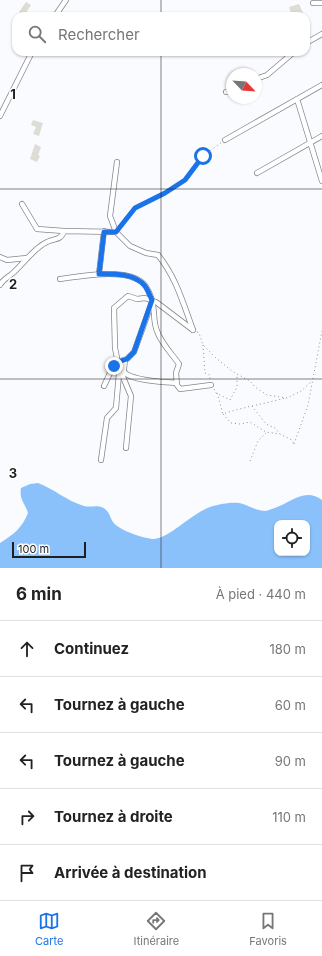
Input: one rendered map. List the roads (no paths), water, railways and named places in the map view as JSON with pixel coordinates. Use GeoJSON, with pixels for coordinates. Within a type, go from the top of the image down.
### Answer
{"type":"FeatureCollection","features":[{"type":"Feature","properties":{"kind":"street"},"geometry":{"type":"LineString","coordinates":[[58,12],[66,0]]}},
{"type":"Feature","properties":{"kind":"street"},"geometry":{"type":"LineString","coordinates":[[313,2],[322,3]]}},
{"type":"Feature","properties":{"kind":"street"},"geometry":{"type":"LineString","coordinates":[[310,40],[322,34]]}},
{"type":"Feature","properties":{"kind":"street"},"geometry":{"type":"LineString","coordinates":[[0,116],[30,56]]}},
{"type":"Feature","properties":{"kind":"street"},"geometry":{"type":"LineString","coordinates":[[262,77],[267,75],[289,56]]}},
{"type":"Feature","properties":{"kind":"street"},"geometry":{"type":"LineString","coordinates":[[225,140],[322,85]]}},
{"type":"Feature","properties":{"kind":"street"},"geometry":{"type":"LineString","coordinates":[[297,99],[322,182]]}},
{"type":"Feature","properties":{"kind":"street"},"geometry":{"type":"LineString","coordinates":[[257,173],[322,136]]}},
{"type":"Feature","properties":{"kind":"street"},"geometry":{"type":"LineString","coordinates":[[104,386],[117,358],[115,348],[114,308],[128,296],[137,299],[145,298],[152,300],[193,330],[176,283],[167,266],[158,255],[146,253],[130,246],[116,232],[110,216],[117,162]]}},
{"type":"Feature","properties":{"kind":"street"},"geometry":{"type":"LineString","coordinates":[[22,204],[37,229],[116,232]]}},
{"type":"Feature","properties":{"kind":"street"},"geometry":{"type":"LineString","coordinates":[[0,285],[47,241],[58,239],[63,235],[64,231]]}},
{"type":"Feature","properties":{"kind":"street"},"geometry":{"type":"LineString","coordinates":[[99,274],[104,232]]}},
{"type":"Feature","properties":{"kind":"street"},"geometry":{"type":"LineString","coordinates":[[0,257],[7,260],[28,258]]}},
{"type":"Feature","properties":{"kind":"street"},"geometry":{"type":"LineString","coordinates":[[60,278],[99,274],[116,274],[130,276],[144,284],[152,300],[156,330],[179,364],[176,373],[176,383],[180,389],[211,384]]}},
{"type":"Feature","properties":{"kind":"street"},"geometry":{"type":"LineString","coordinates":[[115,363],[125,360],[134,352],[152,300]]}},
{"type":"Feature","properties":{"kind":"street"},"geometry":{"type":"LineString","coordinates":[[125,360],[123,377],[131,396],[126,448]]}},
{"type":"Feature","properties":{"kind":"street"},"geometry":{"type":"LineString","coordinates":[[124,372],[126,375],[139,378],[176,383]]}},
{"type":"Feature","properties":{"kind":"street"},"geometry":{"type":"LineString","coordinates":[[101,460],[107,418],[116,408],[119,373],[124,372]]}},
{"type":"Feature","properties":{"kind":"water"},"geometry":{"type":"Polygon","coordinates":[[[38,483],[84,506],[97,506],[105,509],[113,522],[120,528],[138,536],[150,539],[160,538],[198,513],[213,506],[236,503],[243,504],[257,510],[266,511],[298,497],[312,495],[322,500],[322,568],[0,568],[0,543],[17,531],[28,513],[22,499],[21,488],[30,484],[38,483]]]}}]}
